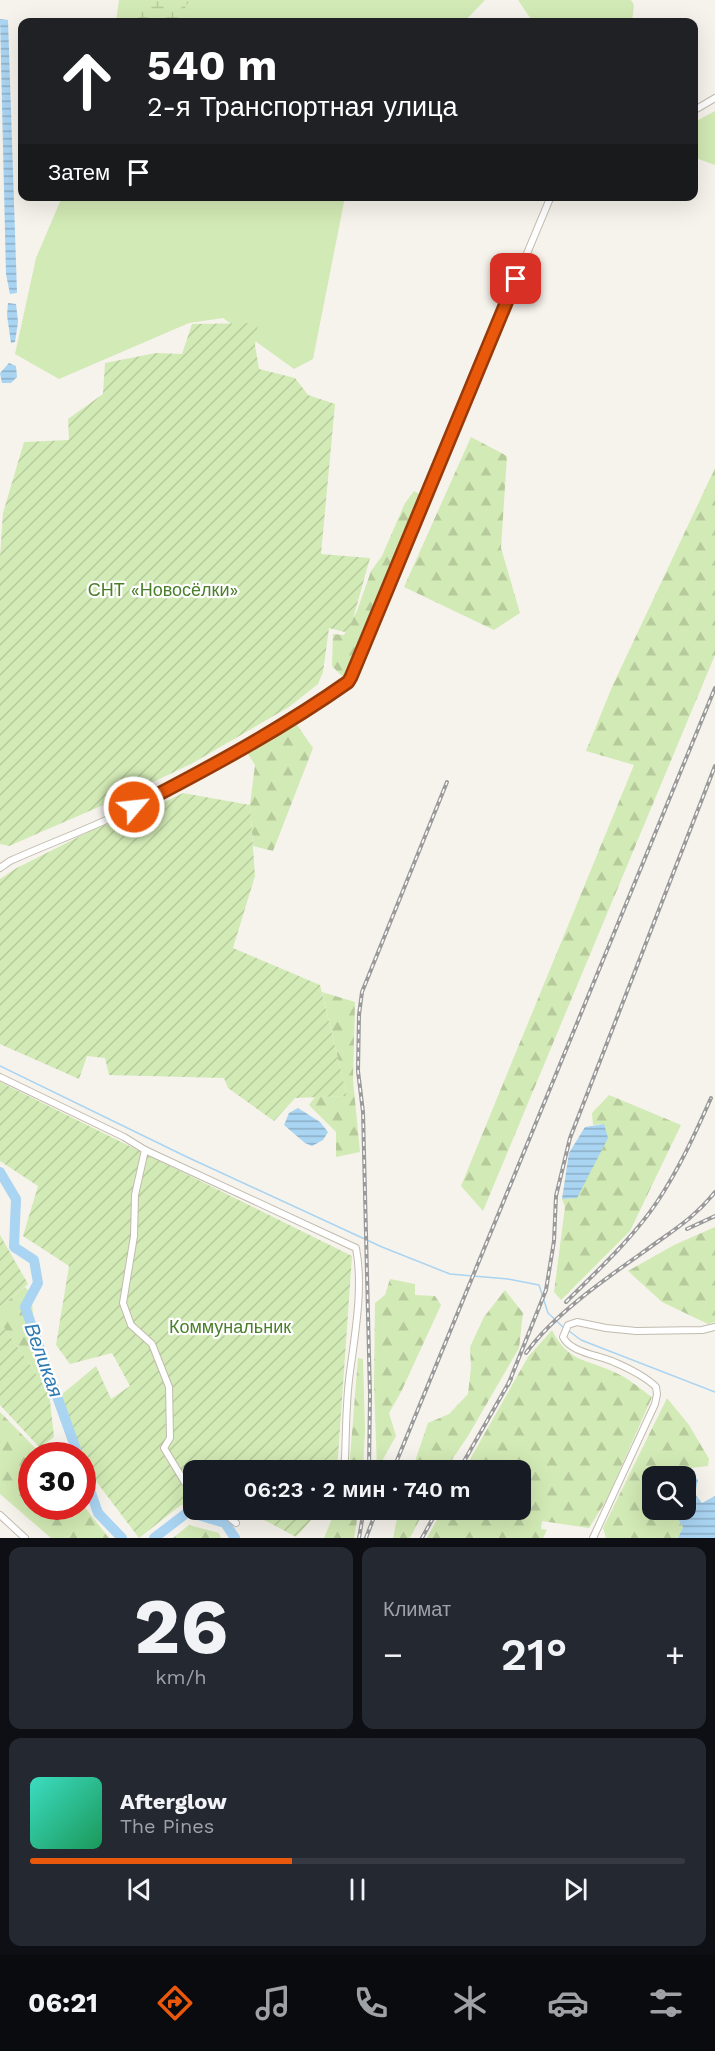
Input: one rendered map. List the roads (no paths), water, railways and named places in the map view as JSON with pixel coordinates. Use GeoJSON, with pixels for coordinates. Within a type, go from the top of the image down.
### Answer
{"type":"FeatureCollection","features":[{"type":"Feature","properties":{"kind":"street"},"geometry":{"type":"LineString","coordinates":[[698,108],[715,98]]}},
{"type":"Feature","properties":{"kind":"street"},"geometry":{"type":"LineString","coordinates":[[0,868],[10,861],[134,807],[202,772],[310,708],[348,682],[549,201]]}},
{"type":"Feature","properties":{"kind":"street"},"geometry":{"type":"LineString","coordinates":[[0,1077],[124,1137],[145,1150],[356,1248],[359,1262],[356,1343],[349,1381],[345,1460]]}},
{"type":"Feature","properties":{"kind":"street"},"geometry":{"type":"LineString","coordinates":[[145,1150],[135,1196],[134,1236],[123,1303],[131,1325],[152,1344],[169,1387],[170,1438],[164,1448],[183,1479]]}},
{"type":"Feature","properties":{"kind":"street"},"geometry":{"type":"LineString","coordinates":[[593,1538],[655,1404],[657,1394],[656,1387],[645,1378],[615,1362],[566,1343],[563,1337],[568,1324],[585,1322],[606,1328],[636,1331],[702,1330],[715,1327]]}},
{"type":"Feature","properties":{"kind":"street"},"geometry":{"type":"LineString","coordinates":[[0,1515],[25,1538]]}},
{"type":"Feature","properties":{"kind":"street"},"geometry":{"type":"LineString","coordinates":[[232,1520],[236,1523]]}},
{"type":"Feature","properties":{"kind":"water"},"geometry":{"type":"Polygon","coordinates":[[[0,19],[8,20],[17,293],[10,294],[6,274],[0,19]]]}},
{"type":"Feature","properties":{"kind":"water"},"geometry":{"type":"Polygon","coordinates":[[[8,303],[16,304],[18,322],[15,342],[11,343],[7,315],[8,303]]]}},
{"type":"Feature","properties":{"kind":"water"},"geometry":{"type":"Polygon","coordinates":[[[9,363],[16,366],[17,377],[11,383],[2,383],[0,373],[9,363]]]}},
{"type":"Feature","properties":{"kind":"water"},"geometry":{"type":"Polygon","coordinates":[[[298,1108],[320,1122],[328,1132],[323,1140],[312,1146],[305,1143],[284,1125],[289,1113],[298,1108]]]}},
{"type":"Feature","properties":{"kind":"water"},"geometry":{"type":"Polygon","coordinates":[[[604,1124],[608,1138],[577,1198],[562,1199],[569,1153],[585,1127],[604,1124]]]}},
{"type":"Feature","properties":{"kind":"water"},"geometry":{"type":"Polygon","coordinates":[[[696,1495],[702,1503],[715,1496],[715,1538],[678,1538],[683,1527],[678,1520],[696,1520],[696,1495]]]}},
{"type":"Feature","properties":{"kind":"waterway"},"geometry":{"type":"LineString","coordinates":[[0,1066],[187,1157],[382,1247],[450,1274],[508,1279],[539,1285],[548,1313],[563,1327]]}},
{"type":"Feature","properties":{"kind":"waterway","name":"Великая"},"geometry":{"type":"LineString","coordinates":[[0,1172],[16,1199],[14,1247],[34,1260],[38,1283],[25,1307],[73,1442]]}},
{"type":"Feature","properties":{"kind":"waterway"},"geometry":{"type":"LineString","coordinates":[[569,1331],[581,1340],[715,1392]]}},
{"type":"Feature","properties":{"kind":"waterway","name":"Великая"},"geometry":{"type":"LineString","coordinates":[[96,1507],[98,1513],[122,1538]]}},
{"type":"Feature","properties":{"kind":"waterway","name":"Великая"},"geometry":{"type":"LineString","coordinates":[[154,1538],[188,1512],[225,1523],[235,1538]]}},
{"type":"Feature","properties":{"kind":"railway"},"geometry":{"type":"LineString","coordinates":[[397,1460],[715,688]]}},
{"type":"Feature","properties":{"kind":"railway"},"geometry":{"type":"LineString","coordinates":[[508,1385],[546,1290],[554,1241],[556,1196],[570,1138],[715,766]]}},
{"type":"Feature","properties":{"kind":"railway"},"geometry":{"type":"LineString","coordinates":[[369,1460],[370,1395],[363,1112],[358,1071],[359,1015],[362,992],[447,782]]}},
{"type":"Feature","properties":{"kind":"railway"},"geometry":{"type":"LineString","coordinates":[[566,1302],[626,1241],[657,1202],[680,1164],[711,1098]]}},
{"type":"Feature","properties":{"kind":"railway"},"geometry":{"type":"LineString","coordinates":[[526,1353],[567,1310],[600,1283],[684,1223],[715,1192]]}},
{"type":"Feature","properties":{"kind":"railway"},"geometry":{"type":"LineString","coordinates":[[687,1229],[715,1216]]}},
{"type":"Feature","properties":{"kind":"railway"},"geometry":{"type":"LineString","coordinates":[[465,1460],[511,1379]]}},
{"type":"Feature","properties":{"kind":"railway"},"geometry":{"type":"LineString","coordinates":[[359,1538],[362,1520]]}},
{"type":"Feature","properties":{"kind":"railway"},"geometry":{"type":"LineString","coordinates":[[366,1538],[373,1520]]}},
{"type":"Feature","properties":{"kind":"railway"},"geometry":{"type":"LineString","coordinates":[[422,1538],[432,1520]]}},
{"type":"Feature","properties":{"kind":"park label","name":"СНТ «Новосёлки»"},"geometry":{"type":"Point","coordinates":[163,590]}},
{"type":"Feature","properties":{"kind":"park label","name":"Коммунальник"},"geometry":{"type":"Point","coordinates":[230,1327]}}]}
